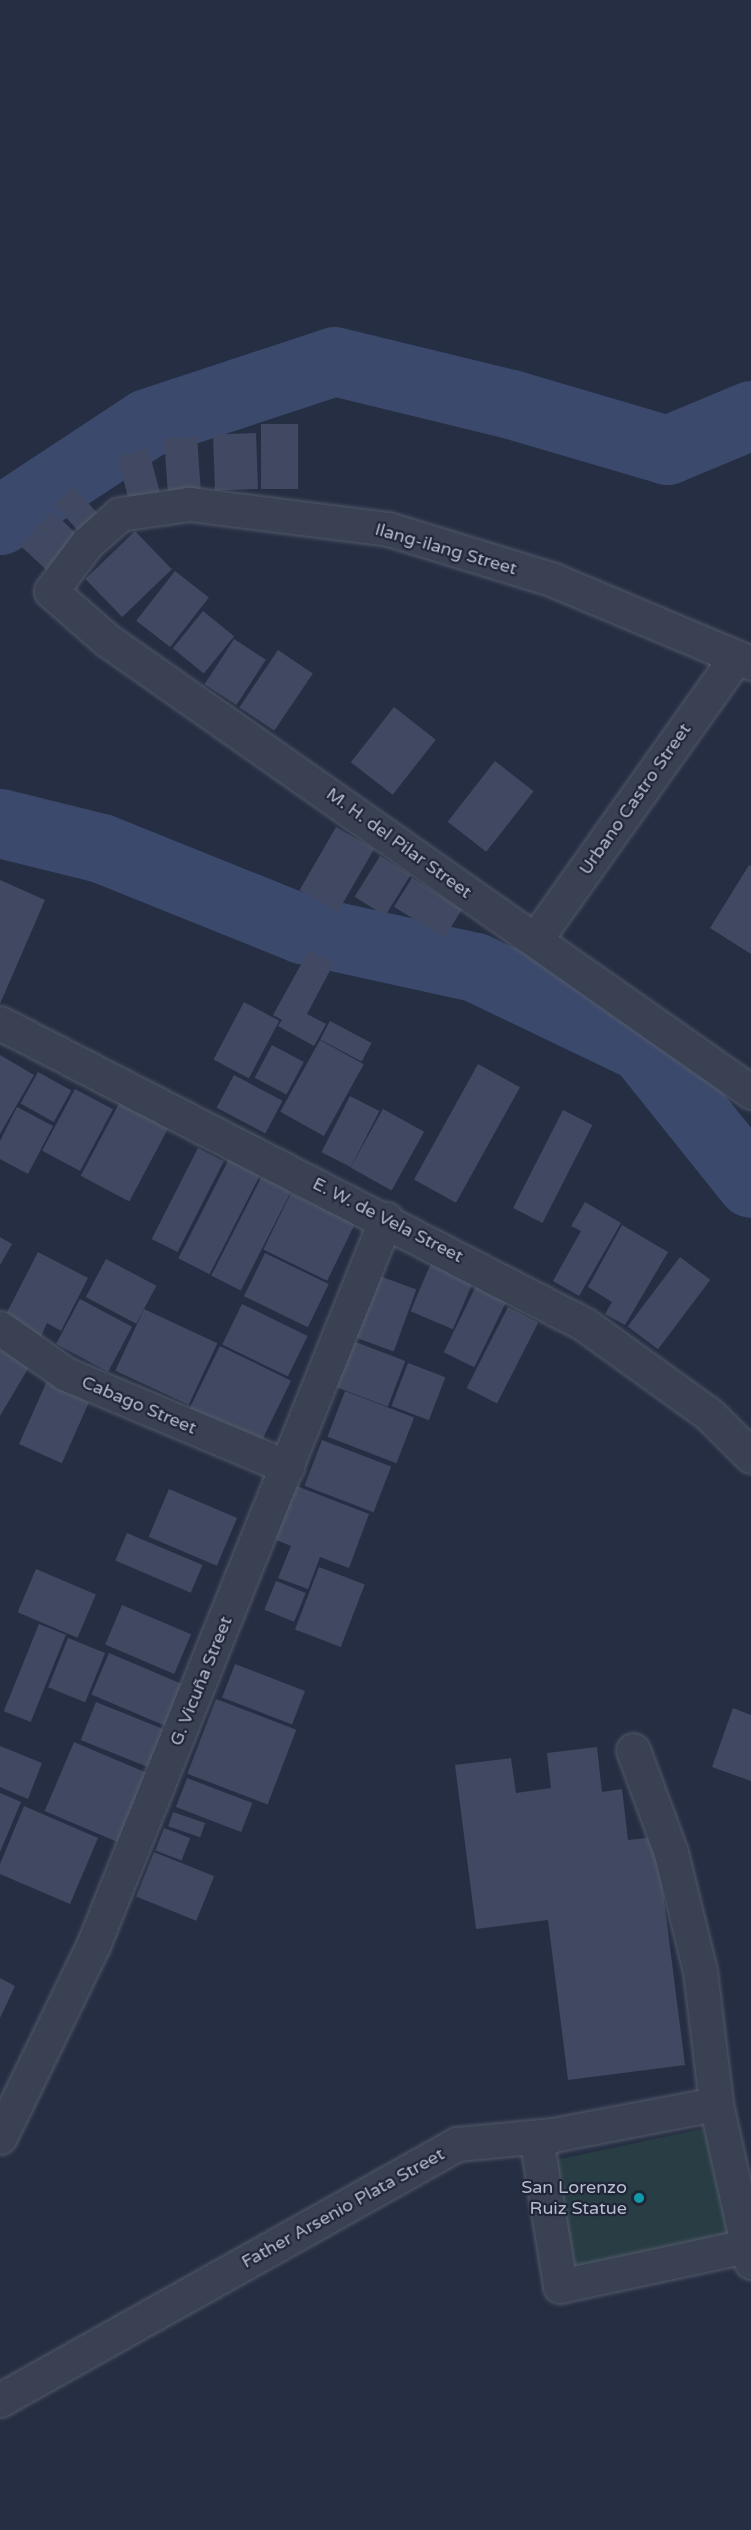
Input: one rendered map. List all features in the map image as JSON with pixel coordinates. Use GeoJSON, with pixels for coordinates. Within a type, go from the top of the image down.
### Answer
{"type":"FeatureCollection","features":[{"type":"Feature","properties":{"kind":"street","name":"Ilang-ilang Street"},"geometry":{"type":"LineString","coordinates":[[51,591],[87,543],[120,514],[189,504],[388,530],[554,580],[743,660]]}},
{"type":"Feature","properties":{"kind":"street","name":"M. H. del Pilar Street"},"geometry":{"type":"LineString","coordinates":[[51,591],[106,640],[751,1092]]}},
{"type":"Feature","properties":{"kind":"street","name":"Urbano Castro Street"},"geometry":{"type":"LineString","coordinates":[[535,940],[743,660]]}},
{"type":"Feature","properties":{"kind":"street","name":"E. W. de Vela Street"},"geometry":{"type":"LineString","coordinates":[[0,1023],[386,1219],[584,1323],[710,1415],[751,1456]]}},
{"type":"Feature","properties":{"kind":"street","name":"G. Vicuña Street"},"geometry":{"type":"LineString","coordinates":[[0,2137],[94,1943],[386,1219]]}},
{"type":"Feature","properties":{"kind":"street","name":"Cabago Street"},"geometry":{"type":"LineString","coordinates":[[0,1328],[66,1374],[287,1467]]}},
{"type":"Feature","properties":{"kind":"street"},"geometry":{"type":"LineString","coordinates":[[536,2137],[560,2286],[749,2254],[716,2104],[700,1971],[671,1853],[633,1750]]}},
{"type":"Feature","properties":{"kind":"street","name":"Father Arsenio Plata Street"},"geometry":{"type":"LineString","coordinates":[[0,2400],[457,2144],[536,2137],[716,2104]]}},
{"type":"Feature","properties":{"kind":"shaded area"},"geometry":{"type":"Polygon","coordinates":[[[706,2128],[729,2238],[569,2272],[546,2162],[706,2128]]]}},
{"type":"Feature","properties":{"kind":"building"},"geometry":{"type":"Polygon","coordinates":[[[261,424],[298,424],[298,489],[261,489],[261,424]]]}},
{"type":"Feature","properties":{"kind":"building"},"geometry":{"type":"Polygon","coordinates":[[[256,433],[258,489],[215,490],[213,435],[256,433]]]}},
{"type":"Feature","properties":{"kind":"building"},"geometry":{"type":"Polygon","coordinates":[[[197,436],[201,495],[168,497],[164,438],[197,436]]]}},
{"type":"Feature","properties":{"kind":"building"},"geometry":{"type":"Polygon","coordinates":[[[148,448],[161,497],[130,506],[117,456],[148,448]]]}},
{"type":"Feature","properties":{"kind":"building"},"geometry":{"type":"Polygon","coordinates":[[[73,487],[98,514],[79,532],[54,505],[73,487]]]}},
{"type":"Feature","properties":{"kind":"building"},"geometry":{"type":"Polygon","coordinates":[[[52,511],[79,536],[47,571],[20,545],[52,511]]]}},
{"type":"Feature","properties":{"kind":"building"},"geometry":{"type":"Polygon","coordinates":[[[135,531],[172,569],[122,617],[85,579],[135,531]]]}},
{"type":"Feature","properties":{"kind":"building"},"geometry":{"type":"Polygon","coordinates":[[[175,571],[209,597],[170,647],[136,621],[175,571]]]}},
{"type":"Feature","properties":{"kind":"building"},"geometry":{"type":"Polygon","coordinates":[[[203,611],[234,636],[204,673],[173,648],[203,611]]]}},
{"type":"Feature","properties":{"kind":"building"},"geometry":{"type":"Polygon","coordinates":[[[234,639],[266,660],[236,705],[205,684],[234,639]]]}},
{"type":"Feature","properties":{"kind":"building"},"geometry":{"type":"Polygon","coordinates":[[[278,650],[313,673],[274,731],[239,707],[278,650]]]}},
{"type":"Feature","properties":{"kind":"building"},"geometry":{"type":"Polygon","coordinates":[[[394,707],[436,740],[393,795],[351,762],[394,707]]]}},
{"type":"Feature","properties":{"kind":"building"},"geometry":{"type":"Polygon","coordinates":[[[495,761],[534,791],[486,852],[448,822],[495,761]]]}},
{"type":"Feature","properties":{"kind":"building"},"geometry":{"type":"Polygon","coordinates":[[[336,827],[374,849],[338,912],[300,890],[336,827]]]}},
{"type":"Feature","properties":{"kind":"building"},"geometry":{"type":"Polygon","coordinates":[[[380,856],[411,875],[385,916],[355,897],[380,856]]]}},
{"type":"Feature","properties":{"kind":"building"},"geometry":{"type":"Polygon","coordinates":[[[749,865],[751,866],[751,954],[710,928],[749,865]]]}},
{"type":"Feature","properties":{"kind":"building"},"geometry":{"type":"Polygon","coordinates":[[[412,878],[462,909],[444,938],[394,907],[412,878]]]}},
{"type":"Feature","properties":{"kind":"building"},"geometry":{"type":"Polygon","coordinates":[[[0,880],[45,900],[0,1004],[0,880]]]}},
{"type":"Feature","properties":{"kind":"building"},"geometry":{"type":"Polygon","coordinates":[[[309,950],[334,963],[307,1014],[326,1024],[314,1046],[278,1026],[282,1020],[273,1015],[309,950]]]}},
{"type":"Feature","properties":{"kind":"building"},"geometry":{"type":"Polygon","coordinates":[[[244,1002],[279,1021],[249,1078],[213,1059],[244,1002]]]}},
{"type":"Feature","properties":{"kind":"building"},"geometry":{"type":"Polygon","coordinates":[[[330,1021],[371,1043],[362,1062],[320,1040],[330,1021]]]}},
{"type":"Feature","properties":{"kind":"building"},"geometry":{"type":"Polygon","coordinates":[[[320,1040],[364,1064],[324,1136],[280,1112],[320,1040]]]}},
{"type":"Feature","properties":{"kind":"building"},"geometry":{"type":"Polygon","coordinates":[[[272,1045],[304,1062],[286,1095],[255,1078],[272,1045]]]}},
{"type":"Feature","properties":{"kind":"building"},"geometry":{"type":"Polygon","coordinates":[[[0,1055],[34,1075],[0,1134],[0,1055]]]}},
{"type":"Feature","properties":{"kind":"building"},"geometry":{"type":"Polygon","coordinates":[[[478,1064],[520,1087],[456,1203],[414,1179],[478,1064]]]}},
{"type":"Feature","properties":{"kind":"building"},"geometry":{"type":"Polygon","coordinates":[[[38,1072],[71,1090],[54,1122],[21,1103],[38,1072]]]}},
{"type":"Feature","properties":{"kind":"building"},"geometry":{"type":"Polygon","coordinates":[[[234,1075],[283,1101],[265,1133],[217,1108],[234,1075]]]}},
{"type":"Feature","properties":{"kind":"building"},"geometry":{"type":"Polygon","coordinates":[[[75,1089],[113,1109],[80,1171],[42,1151],[75,1089]]]}},
{"type":"Feature","properties":{"kind":"building"},"geometry":{"type":"Polygon","coordinates":[[[350,1096],[379,1111],[351,1167],[321,1152],[350,1096]]]}},
{"type":"Feature","properties":{"kind":"building"},"geometry":{"type":"Polygon","coordinates":[[[122,1098],[171,1124],[129,1202],[81,1176],[122,1098]]]}},
{"type":"Feature","properties":{"kind":"building"},"geometry":{"type":"Polygon","coordinates":[[[17,1107],[53,1126],[28,1174],[0,1159],[0,1141],[17,1107]]]}},
{"type":"Feature","properties":{"kind":"building"},"geometry":{"type":"Polygon","coordinates":[[[383,1109],[424,1132],[392,1190],[351,1168],[383,1109]]]}},
{"type":"Feature","properties":{"kind":"building"},"geometry":{"type":"Polygon","coordinates":[[[563,1110],[592,1125],[542,1223],[513,1208],[563,1110]]]}},
{"type":"Feature","properties":{"kind":"building"},"geometry":{"type":"Polygon","coordinates":[[[198,1148],[224,1161],[178,1252],[152,1239],[198,1148]]]}},
{"type":"Feature","properties":{"kind":"building"},"geometry":{"type":"Polygon","coordinates":[[[231,1155],[262,1171],[210,1274],[178,1258],[231,1155]]]}},
{"type":"Feature","properties":{"kind":"building"},"geometry":{"type":"Polygon","coordinates":[[[263,1174],[292,1189],[241,1291],[211,1276],[263,1174]]]}},
{"type":"Feature","properties":{"kind":"building"},"geometry":{"type":"Polygon","coordinates":[[[291,1193],[355,1224],[327,1281],[263,1250],[291,1193]]]}},
{"type":"Feature","properties":{"kind":"building"},"geometry":{"type":"Polygon","coordinates":[[[585,1202],[621,1223],[579,1296],[553,1281],[581,1231],[571,1226],[585,1202]]]}},
{"type":"Feature","properties":{"kind":"building"},"geometry":{"type":"Polygon","coordinates":[[[622,1225],[668,1252],[625,1325],[605,1314],[612,1302],[588,1287],[622,1225]]]}},
{"type":"Feature","properties":{"kind":"building"},"geometry":{"type":"Polygon","coordinates":[[[0,1237],[12,1244],[0,1265],[0,1237]]]}},
{"type":"Feature","properties":{"kind":"building"},"geometry":{"type":"Polygon","coordinates":[[[38,1252],[88,1278],[61,1331],[47,1323],[40,1339],[3,1320],[38,1252]]]}},
{"type":"Feature","properties":{"kind":"building"},"geometry":{"type":"Polygon","coordinates":[[[265,1253],[329,1284],[308,1327],[244,1296],[265,1253]]]}},
{"type":"Feature","properties":{"kind":"building"},"geometry":{"type":"Polygon","coordinates":[[[434,1256],[476,1274],[453,1329],[411,1311],[434,1256]]]}},
{"type":"Feature","properties":{"kind":"building"},"geometry":{"type":"Polygon","coordinates":[[[680,1257],[710,1280],[658,1349],[628,1326],[680,1257]]]}},
{"type":"Feature","properties":{"kind":"building"},"geometry":{"type":"Polygon","coordinates":[[[106,1259],[156,1286],[136,1324],[86,1297],[106,1259]]]}},
{"type":"Feature","properties":{"kind":"building"},"geometry":{"type":"Polygon","coordinates":[[[374,1274],[416,1289],[394,1351],[351,1336],[374,1274]]]}},
{"type":"Feature","properties":{"kind":"building"},"geometry":{"type":"Polygon","coordinates":[[[477,1284],[508,1299],[474,1367],[444,1352],[477,1284]]]}},
{"type":"Feature","properties":{"kind":"building"},"geometry":{"type":"Polygon","coordinates":[[[80,1299],[132,1327],[108,1372],[56,1344],[80,1299]]]}},
{"type":"Feature","properties":{"kind":"building"},"geometry":{"type":"Polygon","coordinates":[[[242,1304],[308,1336],[288,1376],[222,1344],[242,1304]]]}},
{"type":"Feature","properties":{"kind":"building"},"geometry":{"type":"Polygon","coordinates":[[[508,1307],[538,1322],[497,1404],[467,1388],[508,1307]]]}},
{"type":"Feature","properties":{"kind":"building"},"geometry":{"type":"Polygon","coordinates":[[[144,1309],[217,1343],[189,1405],[115,1371],[144,1309]]]}},
{"type":"Feature","properties":{"kind":"building"},"geometry":{"type":"Polygon","coordinates":[[[353,1341],[405,1361],[388,1407],[335,1387],[353,1341]]]}},
{"type":"Feature","properties":{"kind":"building"},"geometry":{"type":"Polygon","coordinates":[[[220,1346],[291,1381],[259,1446],[188,1412],[220,1346]]]}},
{"type":"Feature","properties":{"kind":"building"},"geometry":{"type":"Polygon","coordinates":[[[0,1349],[29,1367],[0,1416],[0,1349]]]}},
{"type":"Feature","properties":{"kind":"building"},"geometry":{"type":"Polygon","coordinates":[[[408,1363],[445,1377],[429,1420],[392,1406],[408,1363]]]}},
{"type":"Feature","properties":{"kind":"building"},"geometry":{"type":"Polygon","coordinates":[[[47,1381],[90,1400],[62,1463],[19,1444],[47,1381]]]}},
{"type":"Feature","properties":{"kind":"building"},"geometry":{"type":"Polygon","coordinates":[[[345,1391],[414,1418],[397,1463],[327,1437],[345,1391]]]}},
{"type":"Feature","properties":{"kind":"building"},"geometry":{"type":"Polygon","coordinates":[[[322,1440],[391,1467],[374,1512],[304,1486],[322,1440]]]}},
{"type":"Feature","properties":{"kind":"building"},"geometry":{"type":"Polygon","coordinates":[[[294,1485],[369,1514],[349,1568],[320,1557],[308,1589],[278,1578],[291,1546],[274,1539],[294,1485]]]}},
{"type":"Feature","properties":{"kind":"building"},"geometry":{"type":"Polygon","coordinates":[[[169,1489],[237,1518],[217,1566],[149,1537],[169,1489]]]}},
{"type":"Feature","properties":{"kind":"building"},"geometry":{"type":"Polygon","coordinates":[[[127,1533],[202,1565],[191,1593],[115,1561],[127,1533]]]}},
{"type":"Feature","properties":{"kind":"building"},"geometry":{"type":"Polygon","coordinates":[[[319,1567],[365,1585],[341,1647],[295,1630],[319,1567]]]}},
{"type":"Feature","properties":{"kind":"building"},"geometry":{"type":"Polygon","coordinates":[[[36,1569],[96,1594],[77,1638],[18,1612],[36,1569]]]}},
{"type":"Feature","properties":{"kind":"building"},"geometry":{"type":"Polygon","coordinates":[[[276,1581],[306,1593],[294,1622],[264,1610],[276,1581]]]}},
{"type":"Feature","properties":{"kind":"building"},"geometry":{"type":"Polygon","coordinates":[[[122,1605],[191,1634],[174,1674],[105,1645],[122,1605]]]}},
{"type":"Feature","properties":{"kind":"building"},"geometry":{"type":"Polygon","coordinates":[[[39,1624],[66,1635],[31,1722],[4,1711],[39,1624]]]}},
{"type":"Feature","properties":{"kind":"building"},"geometry":{"type":"Polygon","coordinates":[[[68,1638],[105,1653],[85,1702],[48,1687],[68,1638]]]}},
{"type":"Feature","properties":{"kind":"building"},"geometry":{"type":"Polygon","coordinates":[[[109,1653],[183,1684],[165,1726],[91,1694],[109,1653]]]}},
{"type":"Feature","properties":{"kind":"building"},"geometry":{"type":"Polygon","coordinates":[[[235,1664],[305,1691],[292,1724],[222,1698],[235,1664]]]}},
{"type":"Feature","properties":{"kind":"building"},"geometry":{"type":"Polygon","coordinates":[[[216,1699],[296,1730],[268,1805],[187,1774],[216,1699]]]}},
{"type":"Feature","properties":{"kind":"building"},"geometry":{"type":"Polygon","coordinates":[[[96,1702],[167,1731],[152,1769],[81,1740],[96,1702]]]}},
{"type":"Feature","properties":{"kind":"building"},"geometry":{"type":"Polygon","coordinates":[[[733,1708],[751,1715],[751,1781],[712,1767],[733,1708]]]}},
{"type":"Feature","properties":{"kind":"building"},"geometry":{"type":"Polygon","coordinates":[[[74,1742],[152,1775],[123,1844],[45,1811],[74,1742]]]}},
{"type":"Feature","properties":{"kind":"building"},"geometry":{"type":"Polygon","coordinates":[[[0,1746],[42,1763],[28,1799],[0,1787],[0,1746]]]}},
{"type":"Feature","properties":{"kind":"building"},"geometry":{"type":"Polygon","coordinates":[[[597,1747],[602,1792],[622,1789],[628,1840],[656,1837],[685,2065],[568,2080],[548,1920],[476,1929],[455,1765],[511,1758],[516,1793],[551,1788],[547,1753],[597,1747]]]}},
{"type":"Feature","properties":{"kind":"building"},"geometry":{"type":"Polygon","coordinates":[[[187,1778],[252,1803],[241,1832],[176,1807],[187,1778]]]}},
{"type":"Feature","properties":{"kind":"building"},"geometry":{"type":"Polygon","coordinates":[[[0,1793],[21,1802],[0,1852],[0,1793]]]}},
{"type":"Feature","properties":{"kind":"building"},"geometry":{"type":"Polygon","coordinates":[[[24,1806],[98,1838],[70,1904],[0,1874],[0,1864],[24,1806]]]}},
{"type":"Feature","properties":{"kind":"building"},"geometry":{"type":"Polygon","coordinates":[[[173,1812],[205,1823],[200,1837],[168,1826],[173,1812]]]}},
{"type":"Feature","properties":{"kind":"building"},"geometry":{"type":"Polygon","coordinates":[[[164,1828],[190,1838],[182,1860],[155,1850],[164,1828]]]}},
{"type":"Feature","properties":{"kind":"building"},"geometry":{"type":"Polygon","coordinates":[[[154,1852],[214,1876],[196,1921],[136,1897],[154,1852]]]}},
{"type":"Feature","properties":{"kind":"building"},"geometry":{"type":"Polygon","coordinates":[[[0,1978],[15,1986],[0,2018],[0,1978]]]}},
{"type":"Feature","properties":{"kind":"waterway"},"geometry":{"type":"LineString","coordinates":[[0,520],[147,423],[334,361],[511,404],[667,450],[751,415]]}},
{"type":"Feature","properties":{"kind":"waterway"},"geometry":{"type":"LineString","coordinates":[[0,823],[101,848],[302,929],[475,967],[642,1047],[751,1183]]}},
{"type":"Feature","properties":{"kind":"place","name":"San Lorenzo Ruiz Statue"},"geometry":{"type":"Point","coordinates":[639,2198]}}]}
